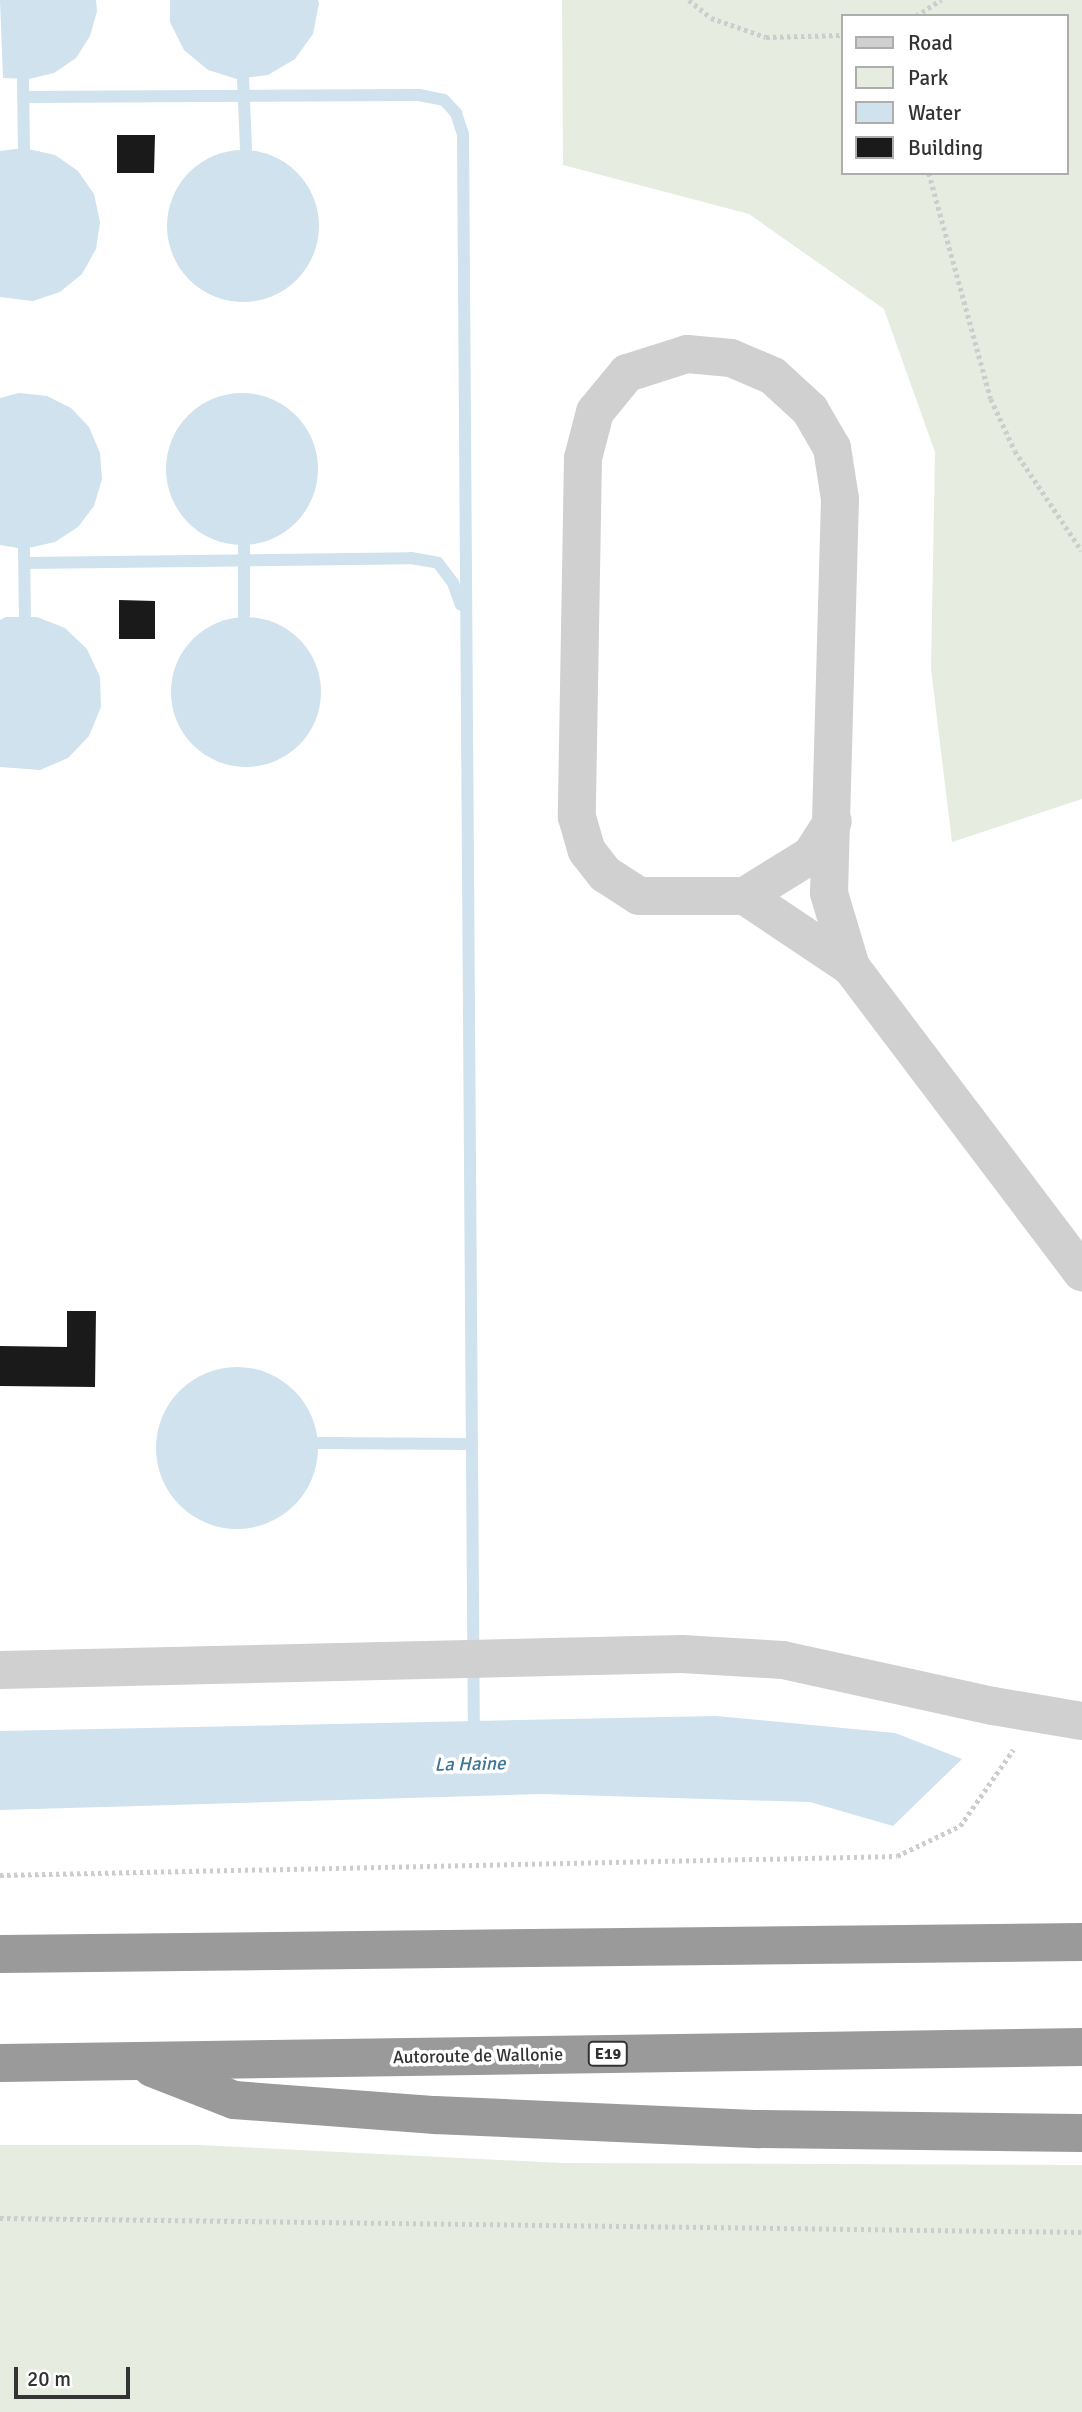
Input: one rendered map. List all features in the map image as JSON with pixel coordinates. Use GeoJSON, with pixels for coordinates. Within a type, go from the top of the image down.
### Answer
{"type":"FeatureCollection","features":[{"type":"Feature","properties":{"kind":"highway"},"geometry":{"type":"LineString","coordinates":[[0,1954],[1082,1942]]}},
{"type":"Feature","properties":{"kind":"highway","name":"Autoroute de Wallonie"},"geometry":{"type":"LineString","coordinates":[[0,2063],[1082,2047]]}},
{"type":"Feature","properties":{"kind":"highway"},"geometry":{"type":"LineString","coordinates":[[134,2061],[234,2100],[637,2126],[1082,2133]]}},
{"type":"Feature","properties":{"kind":"street"},"geometry":{"type":"LineString","coordinates":[[833,821],[811,855],[745,896],[639,896],[605,874],[593,859],[577,817],[583,458],[595,412],[627,373],[687,354],[732,358],[773,376],[810,410],[832,448],[840,499],[833,821],[829,893],[851,967]]}},
{"type":"Feature","properties":{"kind":"street"},"geometry":{"type":"LineString","coordinates":[[745,896],[851,967],[1082,1272]]}},
{"type":"Feature","properties":{"kind":"street"},"geometry":{"type":"LineString","coordinates":[[0,1670],[682,1654],[783,1660],[1082,1721]]}},
{"type":"Feature","properties":{"kind":"street"},"geometry":{"type":"LineString","coordinates":[[1038,1714],[1082,1732]]}},
{"type":"Feature","properties":{"kind":"path"},"geometry":{"type":"LineString","coordinates":[[689,0],[711,18],[766,37],[841,35]]}},
{"type":"Feature","properties":{"kind":"path"},"geometry":{"type":"LineString","coordinates":[[919,14],[942,0]]}},
{"type":"Feature","properties":{"kind":"path"},"geometry":{"type":"LineString","coordinates":[[930,175],[992,399],[1015,451],[1082,551]]}},
{"type":"Feature","properties":{"kind":"path"},"geometry":{"type":"LineString","coordinates":[[0,1875],[897,1856],[960,1826],[1038,1714]]}},
{"type":"Feature","properties":{"kind":"path"},"geometry":{"type":"LineString","coordinates":[[0,2218],[1082,2232]]}},
{"type":"Feature","properties":{"kind":"green space"},"geometry":{"type":"Polygon","coordinates":[[[562,0],[1082,0],[1082,799],[952,842],[931,669],[935,452],[884,309],[749,214],[563,165],[562,0]]]}},
{"type":"Feature","properties":{"kind":"green space"},"geometry":{"type":"Polygon","coordinates":[[[0,2145],[199,2145],[563,2163],[1082,2165],[1082,2412],[0,2412],[0,2145]]]}},
{"type":"Feature","properties":{"kind":"water"},"geometry":{"type":"Polygon","coordinates":[[[0,0],[96,0],[97,11],[90,36],[76,58],[54,73],[29,79],[3,78],[0,0]]]}},
{"type":"Feature","properties":{"kind":"water"},"geometry":{"type":"Polygon","coordinates":[[[170,0],[318,0],[319,3],[313,34],[295,59],[268,75],[237,79],[208,70],[184,50],[170,22],[170,0]]]}},
{"type":"Feature","properties":{"kind":"water"},"geometry":{"type":"Polygon","coordinates":[[[24,148],[55,155],[78,171],[94,194],[100,222],[96,249],[82,274],[60,292],[33,301],[0,297],[0,151],[24,148]]]}},
{"type":"Feature","properties":{"kind":"water"},"geometry":{"type":"Polygon","coordinates":[[[243,150],[272,155],[297,172],[314,197],[319,226],[314,255],[297,280],[272,297],[243,302],[214,297],[189,280],[172,255],[167,226],[172,197],[189,172],[214,155],[243,150]]]}},
{"type":"Feature","properties":{"kind":"water"},"geometry":{"type":"Polygon","coordinates":[[[19,393],[47,396],[71,408],[89,427],[100,453],[102,479],[94,506],[78,527],[55,542],[24,549],[0,545],[0,398],[19,393]]]}},
{"type":"Feature","properties":{"kind":"water"},"geometry":{"type":"Polygon","coordinates":[[[242,393],[271,399],[296,415],[312,440],[318,469],[312,498],[296,523],[271,539],[242,545],[213,539],[188,523],[172,498],[166,469],[172,440],[188,415],[213,399],[242,393]]]}},
{"type":"Feature","properties":{"kind":"water"},"geometry":{"type":"Polygon","coordinates":[[[6,617],[37,617],[65,628],[87,649],[100,677],[101,707],[89,736],[68,758],[40,770],[0,767],[0,620],[6,617]]]}},
{"type":"Feature","properties":{"kind":"water"},"geometry":{"type":"Polygon","coordinates":[[[246,617],[275,622],[299,639],[316,663],[321,692],[316,721],[299,745],[275,762],[246,767],[217,762],[193,745],[176,721],[171,692],[176,663],[193,639],[217,622],[246,617]]]}},
{"type":"Feature","properties":{"kind":"water"},"geometry":{"type":"Polygon","coordinates":[[[237,1367],[268,1373],[294,1391],[312,1417],[318,1448],[312,1479],[294,1505],[268,1523],[237,1529],[206,1523],[180,1505],[162,1479],[156,1448],[162,1417],[180,1391],[206,1373],[237,1367]]]}},
{"type":"Feature","properties":{"kind":"water","name":"La Haine"},"geometry":{"type":"Polygon","coordinates":[[[716,1716],[895,1733],[962,1759],[893,1826],[810,1802],[542,1794],[0,1810],[0,1731],[716,1716]]]}},
{"type":"Feature","properties":{"kind":"building"},"geometry":{"type":"Polygon","coordinates":[[[117,135],[155,135],[154,173],[117,173],[117,135]]]}},
{"type":"Feature","properties":{"kind":"building"},"geometry":{"type":"Polygon","coordinates":[[[119,600],[155,601],[155,639],[119,639],[119,600]]]}},
{"type":"Feature","properties":{"kind":"building"},"geometry":{"type":"Polygon","coordinates":[[[67,1311],[96,1311],[95,1387],[0,1386],[0,1346],[67,1347],[67,1311]]]}},
{"type":"Feature","properties":{"kind":"waterway"},"geometry":{"type":"LineString","coordinates":[[23,79],[24,148]]}},
{"type":"Feature","properties":{"kind":"waterway"},"geometry":{"type":"LineString","coordinates":[[243,79],[246,148]]}},
{"type":"Feature","properties":{"kind":"waterway"},"geometry":{"type":"LineString","coordinates":[[23,97],[419,95],[444,100],[456,113],[463,134],[474,1734]]}},
{"type":"Feature","properties":{"kind":"waterway"},"geometry":{"type":"LineString","coordinates":[[244,546],[244,615]]}},
{"type":"Feature","properties":{"kind":"waterway"},"geometry":{"type":"LineString","coordinates":[[24,549],[25,617]]}},
{"type":"Feature","properties":{"kind":"waterway"},"geometry":{"type":"LineString","coordinates":[[25,563],[411,558],[438,563],[453,583],[461,605]]}},
{"type":"Feature","properties":{"kind":"waterway"},"geometry":{"type":"LineString","coordinates":[[319,1443],[470,1444]]}}]}
